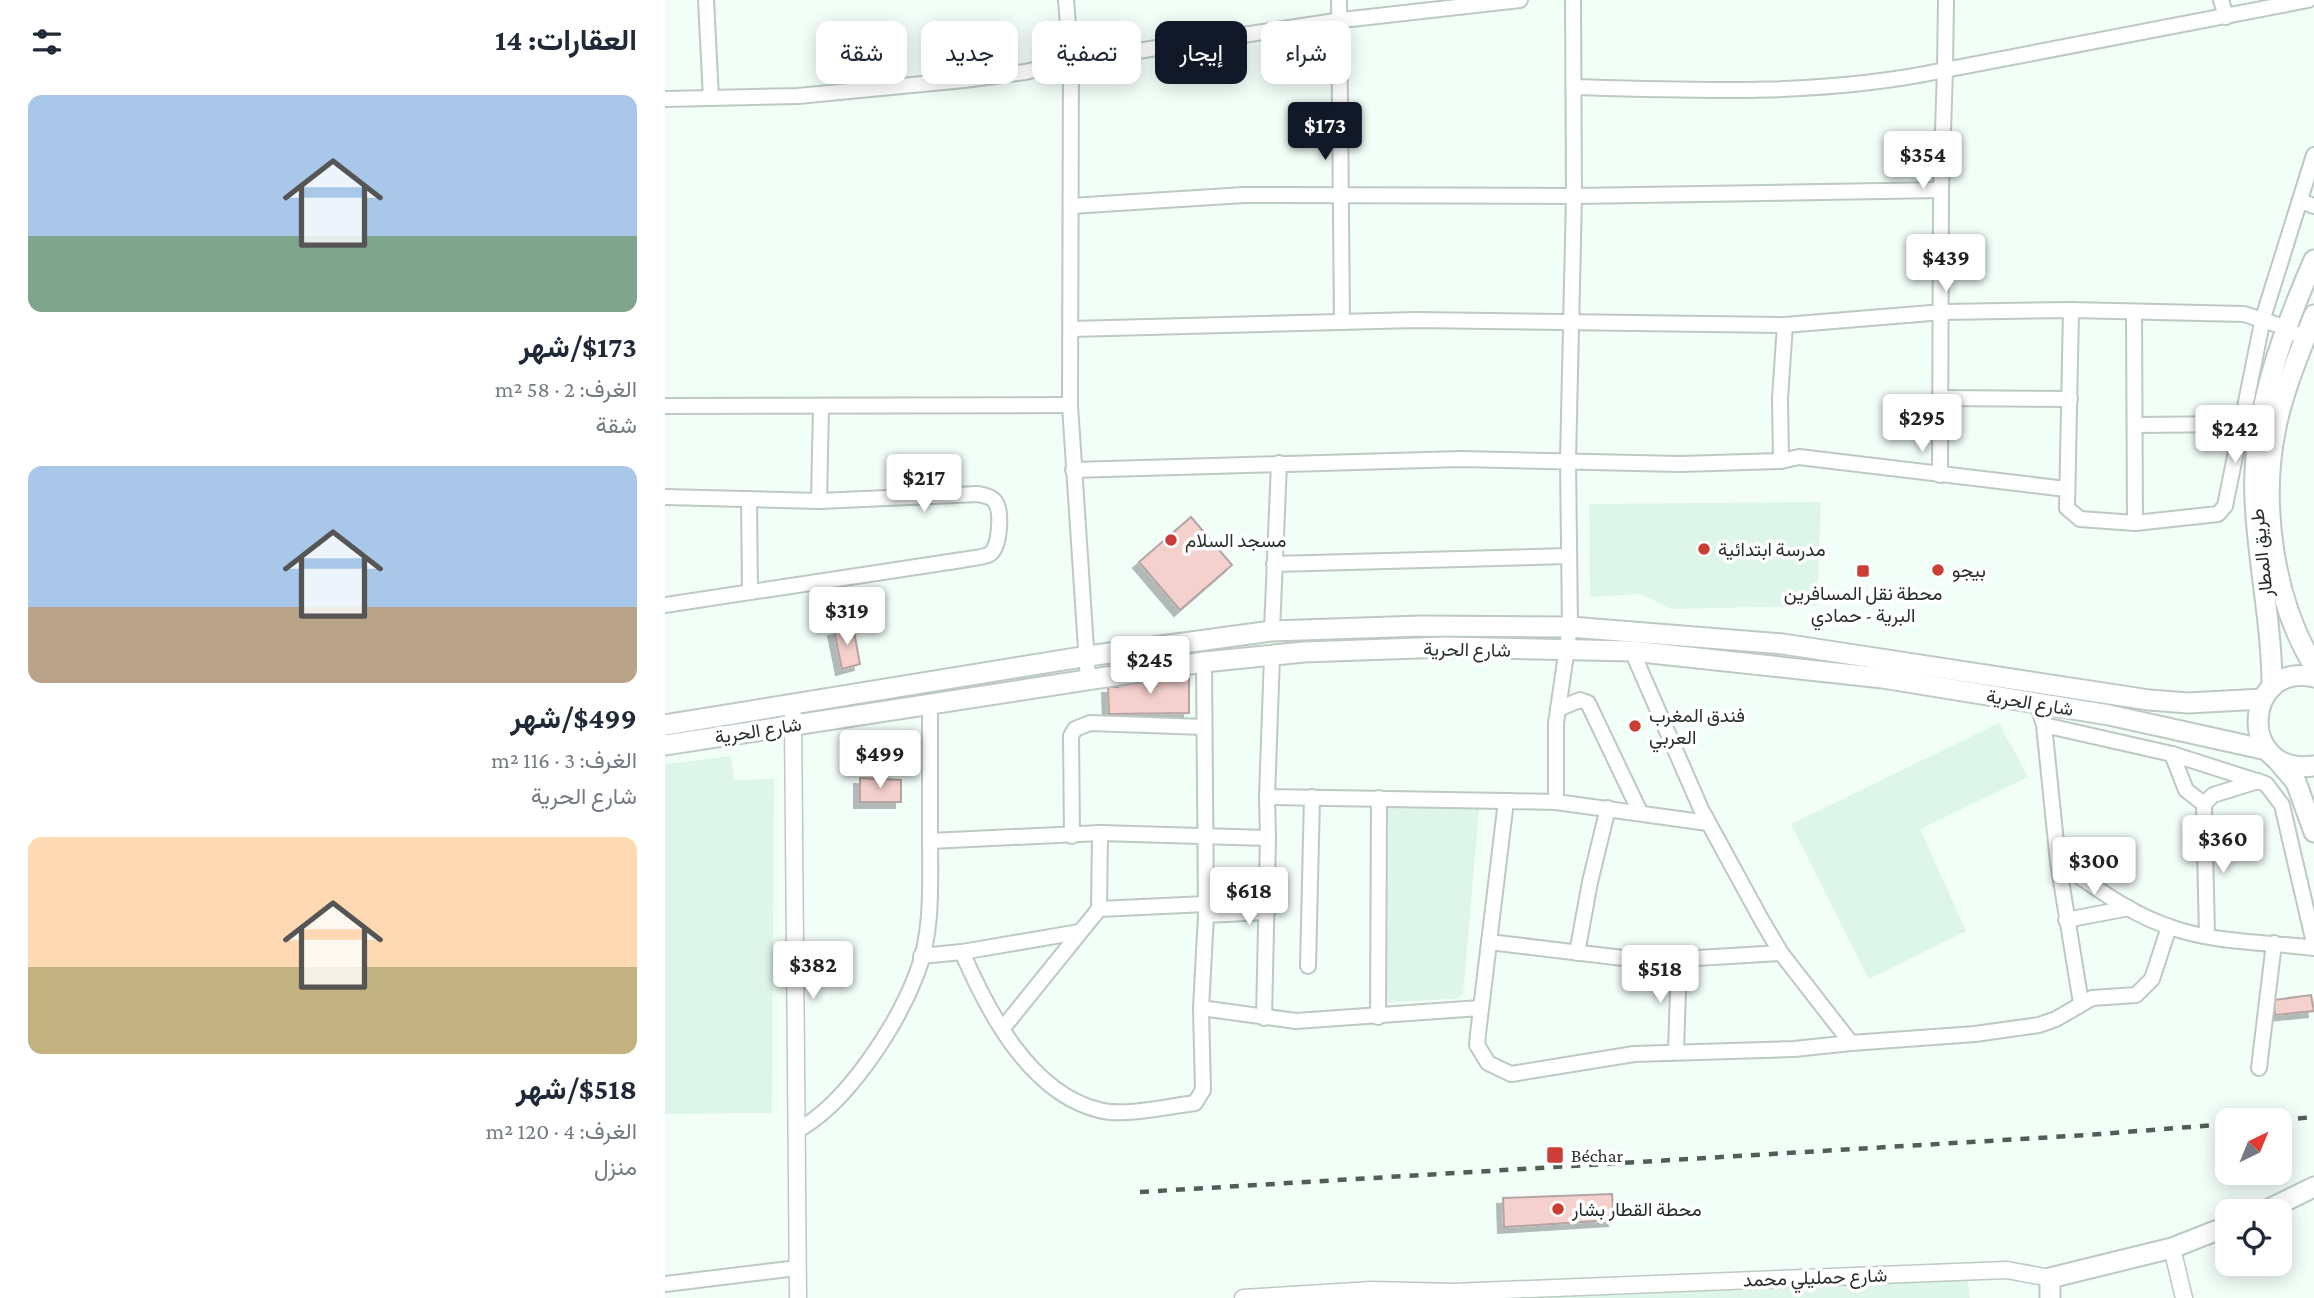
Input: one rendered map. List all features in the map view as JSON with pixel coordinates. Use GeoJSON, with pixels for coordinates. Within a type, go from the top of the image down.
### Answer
{"type":"FeatureCollection","features":[{"type":"Feature","properties":{"kind":"main road","name":"طريق المطار"},"geometry":{"type":"LineString","coordinates":[[2272,755],[2257,725],[2268,693],[2273,645],[2256,524],[2256,455],[2264,404],[2287,328],[2314,260]]}},
{"type":"Feature","properties":{"kind":"main road","name":"طريق المطار"},"geometry":{"type":"LineString","coordinates":[[2314,316],[2276,425],[2270,486],[2274,540],[2284,601],[2297,635],[2314,666]]}},
{"type":"Feature","properties":{"kind":"main road","name":"شارع الحرية"},"geometry":{"type":"LineString","coordinates":[[665,725],[1089,656],[1272,631],[1433,626],[1570,627],[1783,644],[2149,701],[2201,703],[2268,693],[2297,676],[2314,677]]}},
{"type":"Feature","properties":{"kind":"main road","name":"شارع الحرية"},"geometry":{"type":"LineString","coordinates":[[665,745],[1204,662],[1304,652],[1446,647],[1632,651],[1883,678],[2037,702],[2272,755],[2300,767],[2314,766]]}},
{"type":"Feature","properties":{"kind":"main road"},"geometry":{"type":"LineString","coordinates":[[2272,755],[2296,782],[2314,832]]}},
{"type":"Feature","properties":{"kind":"main road"},"geometry":{"type":"LineString","coordinates":[[2290,1199],[2314,1187]]}},
{"type":"Feature","properties":{"kind":"main road"},"geometry":{"type":"LineString","coordinates":[[2050,1298],[2050,1278],[2172,1248],[2215,1231]]}},
{"type":"Feature","properties":{"kind":"street"},"geometry":{"type":"LineString","coordinates":[[706,0],[711,98]]}},
{"type":"Feature","properties":{"kind":"street"},"geometry":{"type":"LineString","coordinates":[[1066,0],[1068,21]]}},
{"type":"Feature","properties":{"kind":"street"},"geometry":{"type":"LineString","coordinates":[[1339,0],[1342,20],[1342,322]]}},
{"type":"Feature","properties":{"kind":"street"},"geometry":{"type":"LineString","coordinates":[[1141,50],[1342,20],[1520,0]]}},
{"type":"Feature","properties":{"kind":"street"},"geometry":{"type":"LineString","coordinates":[[1556,802],[1558,709],[1570,627],[1568,461],[1574,196],[1573,0]]}},
{"type":"Feature","properties":{"kind":"street"},"geometry":{"type":"LineString","coordinates":[[1940,475],[1943,312],[1941,190],[1946,0]]}},
{"type":"Feature","properties":{"kind":"street"},"geometry":{"type":"LineString","coordinates":[[2221,0],[2226,17]]}},
{"type":"Feature","properties":{"kind":"street"},"geometry":{"type":"LineString","coordinates":[[1574,87],[1765,90],[1839,87],[1900,80],[2308,0]]}},
{"type":"Feature","properties":{"kind":"street"},"geometry":{"type":"LineString","coordinates":[[665,100],[797,96],[964,80],[1032,70]]}},
{"type":"Feature","properties":{"kind":"street"},"geometry":{"type":"LineString","coordinates":[[1071,84],[1070,405],[1089,679]]}},
{"type":"Feature","properties":{"kind":"street"},"geometry":{"type":"LineString","coordinates":[[2071,310],[2067,508],[2080,519],[2135,523],[2210,516],[2223,511],[2263,318],[2307,203],[2314,155]]}},
{"type":"Feature","properties":{"kind":"street"},"geometry":{"type":"LineString","coordinates":[[1071,206],[1244,195],[1574,196],[1941,190]]}},
{"type":"Feature","properties":{"kind":"street"},"geometry":{"type":"LineString","coordinates":[[1071,329],[1342,322],[1785,325],[1943,312],[2071,310],[2244,314],[2287,328],[2305,340]]}},
{"type":"Feature","properties":{"kind":"street"},"geometry":{"type":"LineString","coordinates":[[2134,312],[2135,523]]}},
{"type":"Feature","properties":{"kind":"street"},"geometry":{"type":"LineString","coordinates":[[1781,461],[1780,398],[1785,325]]}},
{"type":"Feature","properties":{"kind":"street"},"geometry":{"type":"LineString","coordinates":[[1941,398],[2070,399]]}},
{"type":"Feature","properties":{"kind":"street"},"geometry":{"type":"LineString","coordinates":[[665,406],[1070,405]]}},
{"type":"Feature","properties":{"kind":"street"},"geometry":{"type":"LineString","coordinates":[[819,501],[821,406]]}},
{"type":"Feature","properties":{"kind":"street"},"geometry":{"type":"LineString","coordinates":[[2135,425],[2241,424]]}},
{"type":"Feature","properties":{"kind":"street"},"geometry":{"type":"LineString","coordinates":[[1073,470],[1461,459],[1680,464],[1781,461],[1799,457],[2066,489]]}},
{"type":"Feature","properties":{"kind":"street"},"geometry":{"type":"LineString","coordinates":[[1272,631],[1279,463]]}},
{"type":"Feature","properties":{"kind":"street"},"geometry":{"type":"LineString","coordinates":[[665,497],[819,501],[989,496],[996,504],[998,516],[996,548],[988,555],[665,605]]}},
{"type":"Feature","properties":{"kind":"street"},"geometry":{"type":"LineString","coordinates":[[749,499],[750,592]]}},
{"type":"Feature","properties":{"kind":"street"},"geometry":{"type":"LineString","coordinates":[[1274,564],[1568,556]]}},
{"type":"Feature","properties":{"kind":"street"},"geometry":{"type":"LineString","coordinates":[[1632,651],[1652,705],[1708,822],[1781,953],[1851,1043]]}},
{"type":"Feature","properties":{"kind":"street"},"geometry":{"type":"LineString","coordinates":[[1264,1018],[1272,656]]}},
{"type":"Feature","properties":{"kind":"street"},"geometry":{"type":"LineString","coordinates":[[962,953],[1016,1049],[1057,1091],[1100,1111],[1146,1110],[1199,1100],[1202,1090],[1201,1008],[1206,909],[1204,662]]}},
{"type":"Feature","properties":{"kind":"street"},"geometry":{"type":"LineString","coordinates":[[1558,709],[1580,700],[1588,703],[1640,812]]}},
{"type":"Feature","properties":{"kind":"street"},"geometry":{"type":"LineString","coordinates":[[2037,702],[2044,725],[2058,862],[2081,1003]]}},
{"type":"Feature","properties":{"kind":"street"},"geometry":{"type":"LineString","coordinates":[[793,704],[798,1298]]}},
{"type":"Feature","properties":{"kind":"street"},"geometry":{"type":"LineString","coordinates":[[796,1131],[818,1120],[887,1034],[918,972],[930,908],[930,706]]}},
{"type":"Feature","properties":{"kind":"street"},"geometry":{"type":"LineString","coordinates":[[1072,835],[1071,736],[1075,729],[1090,723],[1204,727]]}},
{"type":"Feature","properties":{"kind":"street"},"geometry":{"type":"LineString","coordinates":[[2044,725],[2172,754],[2259,780],[2272,791],[2282,805],[2314,945],[2207,935],[2169,927],[2129,908],[2058,862]]}},
{"type":"Feature","properties":{"kind":"street"},"geometry":{"type":"LineString","coordinates":[[2172,754],[2186,790],[2204,804]]}},
{"type":"Feature","properties":{"kind":"street"},"geometry":{"type":"LineString","coordinates":[[2207,935],[2204,804],[2213,795],[2259,780]]}},
{"type":"Feature","properties":{"kind":"street"},"geometry":{"type":"LineString","coordinates":[[1267,797],[1556,802],[1708,822]]}},
{"type":"Feature","properties":{"kind":"street"},"geometry":{"type":"LineString","coordinates":[[1308,966],[1312,797]]}},
{"type":"Feature","properties":{"kind":"street"},"geometry":{"type":"LineString","coordinates":[[1378,1017],[1379,798]]}},
{"type":"Feature","properties":{"kind":"street"},"geometry":{"type":"LineString","coordinates":[[1506,801],[1477,1045],[1482,1055],[1499,1071],[1511,1074],[1676,1050],[1794,1049],[1975,1034],[2039,1025],[2056,1019],[2092,998],[2136,995],[2144,990],[2152,979],[2169,927]]}},
{"type":"Feature","properties":{"kind":"street"},"geometry":{"type":"LineString","coordinates":[[1577,953],[1590,882],[1608,808]]}},
{"type":"Feature","properties":{"kind":"street"},"geometry":{"type":"LineString","coordinates":[[930,841],[1100,833],[1206,834],[1268,838]]}},
{"type":"Feature","properties":{"kind":"street"},"geometry":{"type":"LineString","coordinates":[[1003,1028],[1099,909],[1100,833]]}},
{"type":"Feature","properties":{"kind":"street"},"geometry":{"type":"LineString","coordinates":[[2066,920],[2129,908]]}},
{"type":"Feature","properties":{"kind":"street"},"geometry":{"type":"LineString","coordinates":[[1099,909],[1267,912]]}},
{"type":"Feature","properties":{"kind":"street"},"geometry":{"type":"LineString","coordinates":[[921,956],[962,953],[1079,932]]}},
{"type":"Feature","properties":{"kind":"street"},"geometry":{"type":"LineString","coordinates":[[1489,942],[1577,953],[1679,961],[1781,953]]}},
{"type":"Feature","properties":{"kind":"street"},"geometry":{"type":"LineString","coordinates":[[2259,1068],[2274,943]]}},
{"type":"Feature","properties":{"kind":"street"},"geometry":{"type":"LineString","coordinates":[[1676,1050],[1679,961]]}},
{"type":"Feature","properties":{"kind":"street"},"geometry":{"type":"LineString","coordinates":[[1201,1008],[1296,1021],[1480,1008]]}},
{"type":"Feature","properties":{"kind":"street"},"geometry":{"type":"LineString","coordinates":[[2172,1248],[2184,1298]]}},
{"type":"Feature","properties":{"kind":"street"},"geometry":{"type":"LineString","coordinates":[[665,1284],[797,1268]]}},
{"type":"Feature","properties":{"kind":"street","name":"شارع حمليلي محمد"},"geometry":{"type":"LineString","coordinates":[[1243,1298],[1436,1295],[2007,1269],[2050,1278]]}},
{"type":"Feature","properties":{"kind":"shaded area","name":"مدرسة ابتدائية"},"geometry":{"type":"Polygon","coordinates":[[[1821,502],[1817,606],[1671,609],[1641,594],[1590,597],[1589,504],[1821,502]]]}},
{"type":"Feature","properties":{"kind":"shaded area"},"geometry":{"type":"Polygon","coordinates":[[[1999,723],[2028,777],[1920,829],[1966,931],[1869,979],[1791,824],[1999,723]]]}},
{"type":"Feature","properties":{"kind":"shaded area"},"geometry":{"type":"Polygon","coordinates":[[[731,756],[734,780],[774,779],[772,1113],[665,1114],[665,764],[731,756]]]}},
{"type":"Feature","properties":{"kind":"shaded area"},"geometry":{"type":"Polygon","coordinates":[[[1370,798],[1480,800],[1463,994],[1455,999],[1374,1003],[1371,995],[1370,798]]]}},
{"type":"Feature","properties":{"kind":"shaded area"},"geometry":{"type":"Polygon","coordinates":[[[1967,1276],[1970,1298],[1530,1298],[1549,1293],[1967,1276]]]}},
{"type":"Feature","properties":{"kind":"building"},"geometry":{"type":"Polygon","coordinates":[[[1191,517],[1232,565],[1180,610],[1139,562],[1191,517]]]}},
{"type":"Feature","properties":{"kind":"building"},"geometry":{"type":"Polygon","coordinates":[[[853,626],[860,664],[842,669],[834,630],[853,626]]]}},
{"type":"Feature","properties":{"kind":"building"},"geometry":{"type":"Polygon","coordinates":[[[1179,675],[1189,678],[1189,713],[1109,714],[1108,687],[1118,687],[1120,680],[1179,675]]]}},
{"type":"Feature","properties":{"kind":"building"},"geometry":{"type":"Polygon","coordinates":[[[860,778],[901,780],[901,802],[860,802],[860,778]]]}},
{"type":"Feature","properties":{"kind":"building"},"geometry":{"type":"Polygon","coordinates":[[[2311,995],[2314,1011],[2275,1015],[2274,1000],[2311,995]]]}},
{"type":"Feature","properties":{"kind":"building","name":"محطة القطار بشار"},"geometry":{"type":"Polygon","coordinates":[[[1612,1194],[1614,1220],[1504,1227],[1503,1198],[1612,1194]]]}},
{"type":"Feature","properties":{"kind":"railway"},"geometry":{"type":"LineString","coordinates":[[2293,1119],[2314,1117]]}},
{"type":"Feature","properties":{"kind":"railway"},"geometry":{"type":"LineString","coordinates":[[1140,1192],[2215,1125]]}},
{"type":"Feature","properties":{"kind":"place","name":"مسجد السلام"},"geometry":{"type":"Point","coordinates":[1171,540]}},
{"type":"Feature","properties":{"kind":"place","name":"مدرسة ابتدائية"},"geometry":{"type":"Point","coordinates":[1704,549]}},
{"type":"Feature","properties":{"kind":"place","name":"بيجو"},"geometry":{"type":"Point","coordinates":[1938,570]}},
{"type":"Feature","properties":{"kind":"place","name":"محطة نقل المسافرين البرية - حمادي"},"geometry":{"type":"Point","coordinates":[1863,571]}},
{"type":"Feature","properties":{"kind":"place","name":"فندق المغرب العربي"},"geometry":{"type":"Point","coordinates":[1635,726]}},
{"type":"Feature","properties":{"kind":"place","name":"Béchar"},"geometry":{"type":"Point","coordinates":[1555,1155]}},
{"type":"Feature","properties":{"kind":"place","name":"محطة القطار بشار"},"geometry":{"type":"Point","coordinates":[1558,1209]}}]}
